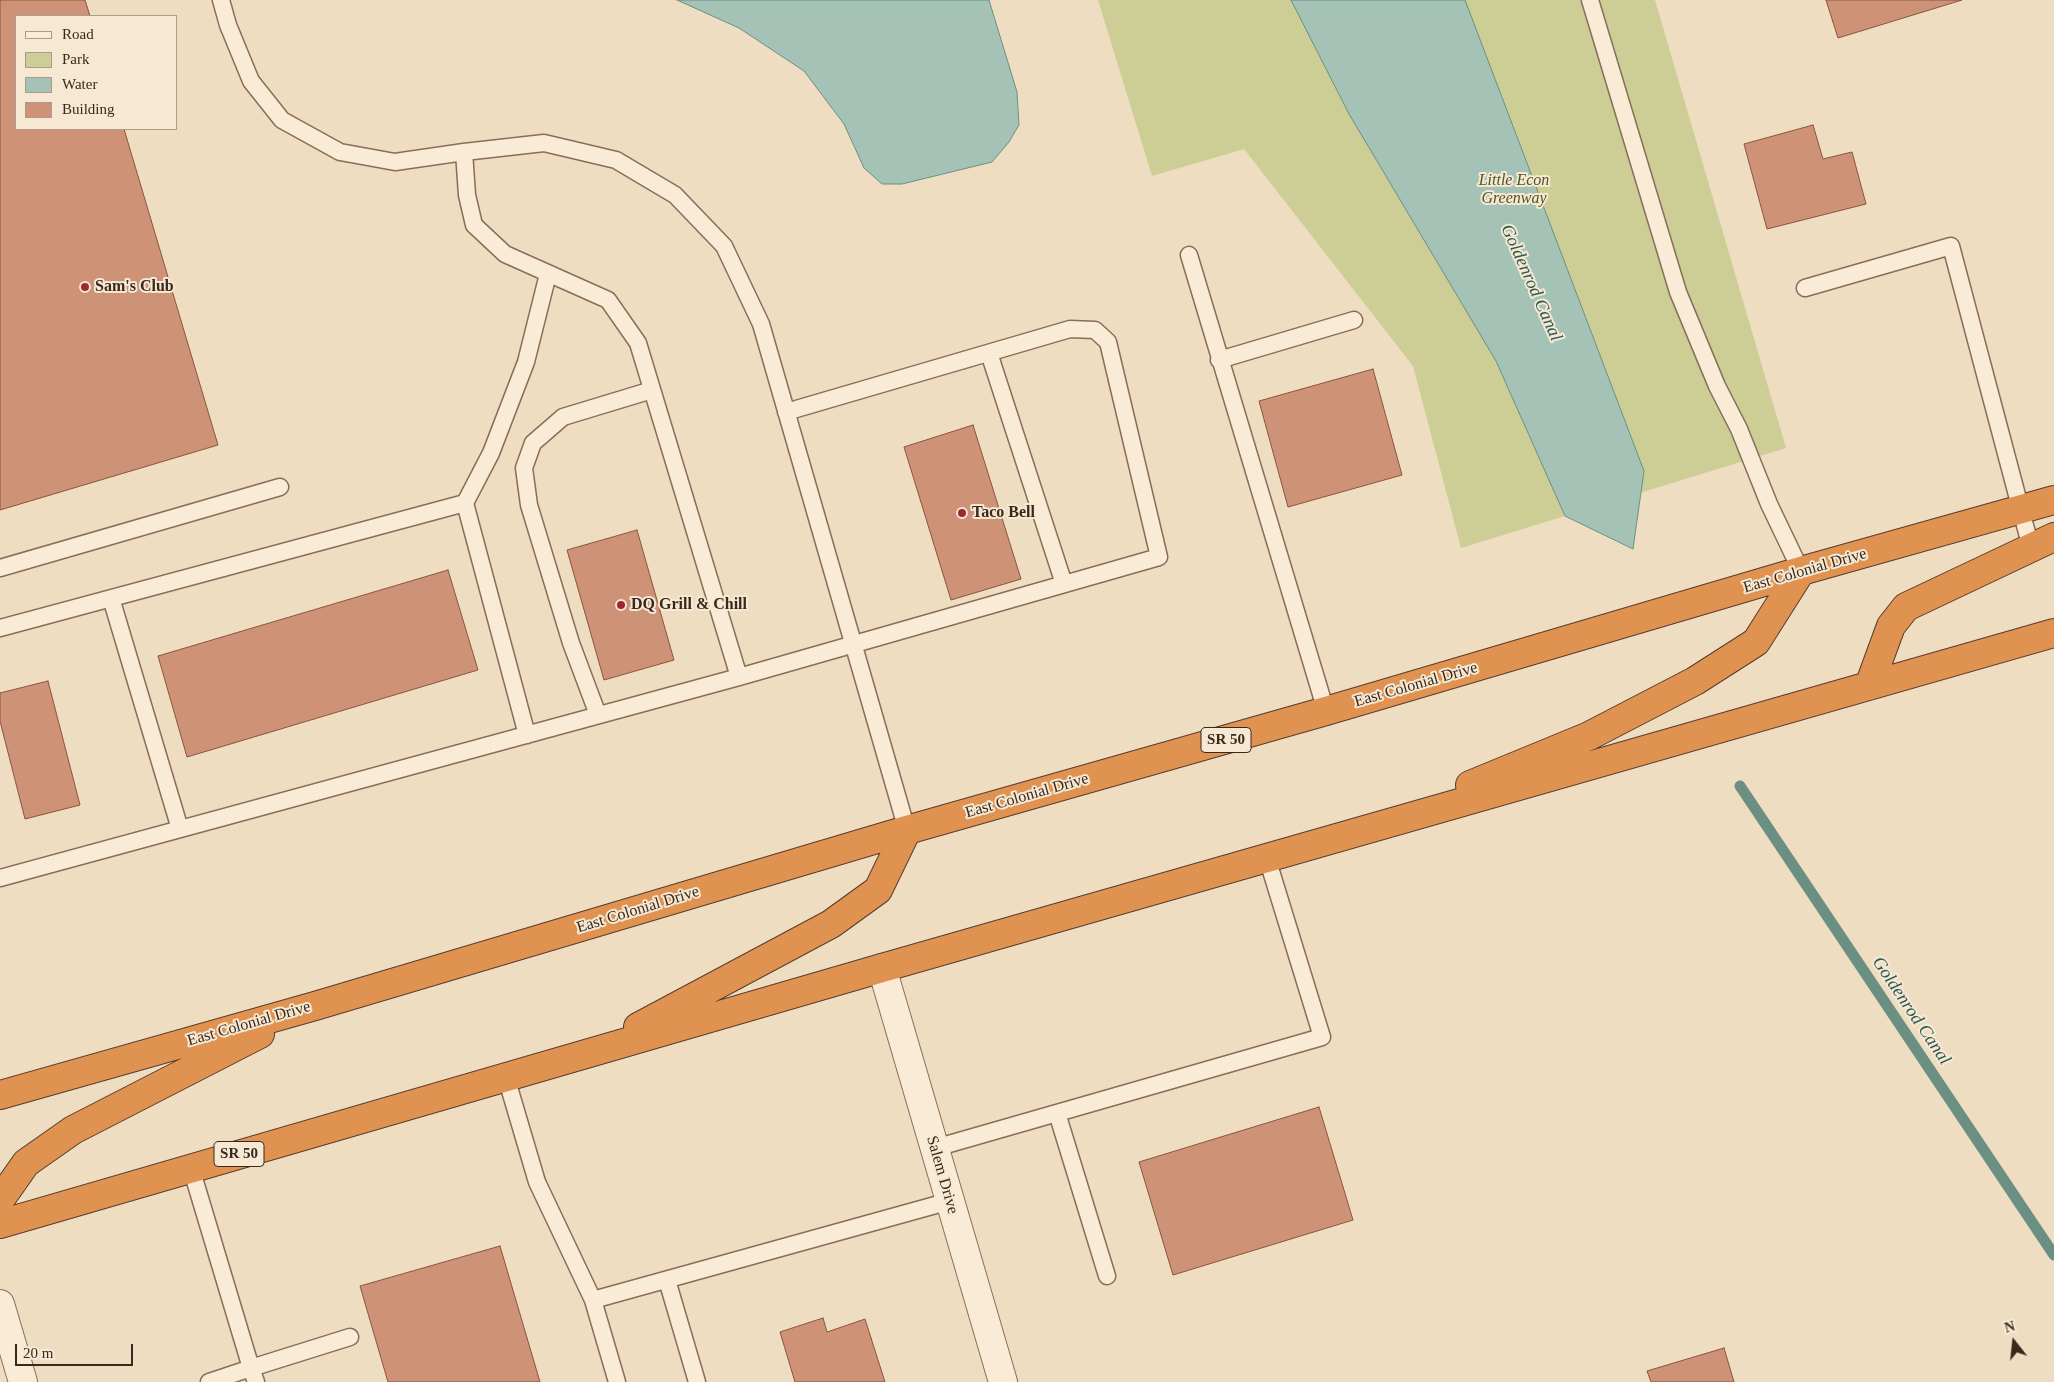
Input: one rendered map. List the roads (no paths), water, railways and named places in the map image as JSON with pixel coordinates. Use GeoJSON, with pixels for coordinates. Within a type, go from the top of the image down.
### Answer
{"type":"FeatureCollection","features":[{"type":"Feature","properties":{"kind":"highway","name":"East Colonial Drive"},"geometry":{"type":"LineString","coordinates":[[0,1096],[315,1006],[908,830],[2054,500]]}},
{"type":"Feature","properties":{"kind":"highway"},"geometry":{"type":"LineString","coordinates":[[1869,686],[1891,626],[1906,607],[2043,542]]}},
{"type":"Feature","properties":{"kind":"highway"},"geometry":{"type":"LineString","coordinates":[[1356,834],[1589,736],[1695,681],[1756,642],[1801,572]]}},
{"type":"Feature","properties":{"kind":"highway","name":"SR 50"},"geometry":{"type":"LineString","coordinates":[[0,1224],[590,1052],[2054,633]]}},
{"type":"Feature","properties":{"kind":"highway"},"geometry":{"type":"LineString","coordinates":[[590,1052],[831,924],[878,890],[908,830]]}},
{"type":"Feature","properties":{"kind":"highway"},"geometry":{"type":"LineString","coordinates":[[0,1200],[26,1163],[73,1130],[315,1006]]}},
{"type":"Feature","properties":{"kind":"street","name":"Salem Drive"},"geometry":{"type":"LineString","coordinates":[[882,968],[1003,1382]]}},
{"type":"Feature","properties":{"kind":"street"},"geometry":{"type":"LineString","coordinates":[[0,1304],[23,1382]]}},
{"type":"Feature","properties":{"kind":"lane"},"geometry":{"type":"LineString","coordinates":[[221,0],[228,25],[251,81],[282,120],[340,152],[395,162],[544,143],[616,160],[675,195],[724,246],[760,324],[908,830]]}},
{"type":"Feature","properties":{"kind":"lane"},"geometry":{"type":"LineString","coordinates":[[1590,0],[1675,284],[1717,386],[1739,429],[1769,504],[1801,572]]}},
{"type":"Feature","properties":{"kind":"lane"},"geometry":{"type":"LineString","coordinates":[[464,152],[467,195],[474,225],[505,254],[608,300],[638,343],[739,677]]}},
{"type":"Feature","properties":{"kind":"lane"},"geometry":{"type":"LineString","coordinates":[[1805,288],[1951,246],[2021,509],[2043,542]]}},
{"type":"Feature","properties":{"kind":"lane"},"geometry":{"type":"LineString","coordinates":[[1189,255],[1326,711]]}},
{"type":"Feature","properties":{"kind":"lane"},"geometry":{"type":"LineString","coordinates":[[526,735],[465,503],[491,453],[526,362],[548,274]]}},
{"type":"Feature","properties":{"kind":"lane"},"geometry":{"type":"LineString","coordinates":[[1220,360],[1354,320]]}},
{"type":"Feature","properties":{"kind":"lane"},"geometry":{"type":"LineString","coordinates":[[0,878],[739,677],[1159,557],[1108,342],[1095,330],[1070,330],[786,412]]}},
{"type":"Feature","properties":{"kind":"lane"},"geometry":{"type":"LineString","coordinates":[[989,353],[1064,584]]}},
{"type":"Feature","properties":{"kind":"lane"},"geometry":{"type":"LineString","coordinates":[[598,716],[571,643],[529,505],[524,468],[533,443],[563,417],[652,390]]}},
{"type":"Feature","properties":{"kind":"lane"},"geometry":{"type":"LineString","coordinates":[[0,568],[280,487]]}},
{"type":"Feature","properties":{"kind":"lane"},"geometry":{"type":"LineString","coordinates":[[0,628],[465,503]]}},
{"type":"Feature","properties":{"kind":"lane"},"geometry":{"type":"LineString","coordinates":[[111,598],[180,829]]}},
{"type":"Feature","properties":{"kind":"lane"},"geometry":{"type":"LineString","coordinates":[[934,1148],[1322,1037],[1267,858]]}},
{"type":"Feature","properties":{"kind":"lane"},"geometry":{"type":"LineString","coordinates":[[506,1077],[537,1182],[593,1300],[617,1382]]}},
{"type":"Feature","properties":{"kind":"lane"},"geometry":{"type":"LineString","coordinates":[[1057,1113],[1107,1276]]}},
{"type":"Feature","properties":{"kind":"lane"},"geometry":{"type":"LineString","coordinates":[[191,1168],[254,1375]]}},
{"type":"Feature","properties":{"kind":"lane"},"geometry":{"type":"LineString","coordinates":[[593,1300],[950,1201]]}},
{"type":"Feature","properties":{"kind":"lane"},"geometry":{"type":"LineString","coordinates":[[666,1280],[697,1382]]}},
{"type":"Feature","properties":{"kind":"lane"},"geometry":{"type":"LineString","coordinates":[[208,1382],[254,1375],[350,1337]]}},
{"type":"Feature","properties":{"kind":"water"},"geometry":{"type":"Polygon","coordinates":[[[677,0],[989,0],[1017,92],[1019,125],[1009,142],[992,162],[902,184],[882,184],[864,168],[844,124],[804,71],[739,28],[677,0]]]}},
{"type":"Feature","properties":{"kind":"water"},"geometry":{"type":"Polygon","coordinates":[[[1291,0],[1465,0],[1644,471],[1633,549],[1565,516],[1496,361],[1349,114],[1291,0]]]}},
{"type":"Feature","properties":{"kind":"waterway","name":"Goldenrod Canal"},"geometry":{"type":"LineString","coordinates":[[1740,786],[2054,1255]]}},
{"type":"Feature","properties":{"kind":"place","name":"Sam's Club"},"geometry":{"type":"Point","coordinates":[85,287]}},
{"type":"Feature","properties":{"kind":"place","name":"Taco Bell"},"geometry":{"type":"Point","coordinates":[962,513]}},
{"type":"Feature","properties":{"kind":"place","name":"DQ Grill & Chill"},"geometry":{"type":"Point","coordinates":[621,605]}},
{"type":"Feature","properties":{"kind":"park label","name":"Little Econ Greenway"},"geometry":{"type":"Point","coordinates":[1514,190]}}]}
